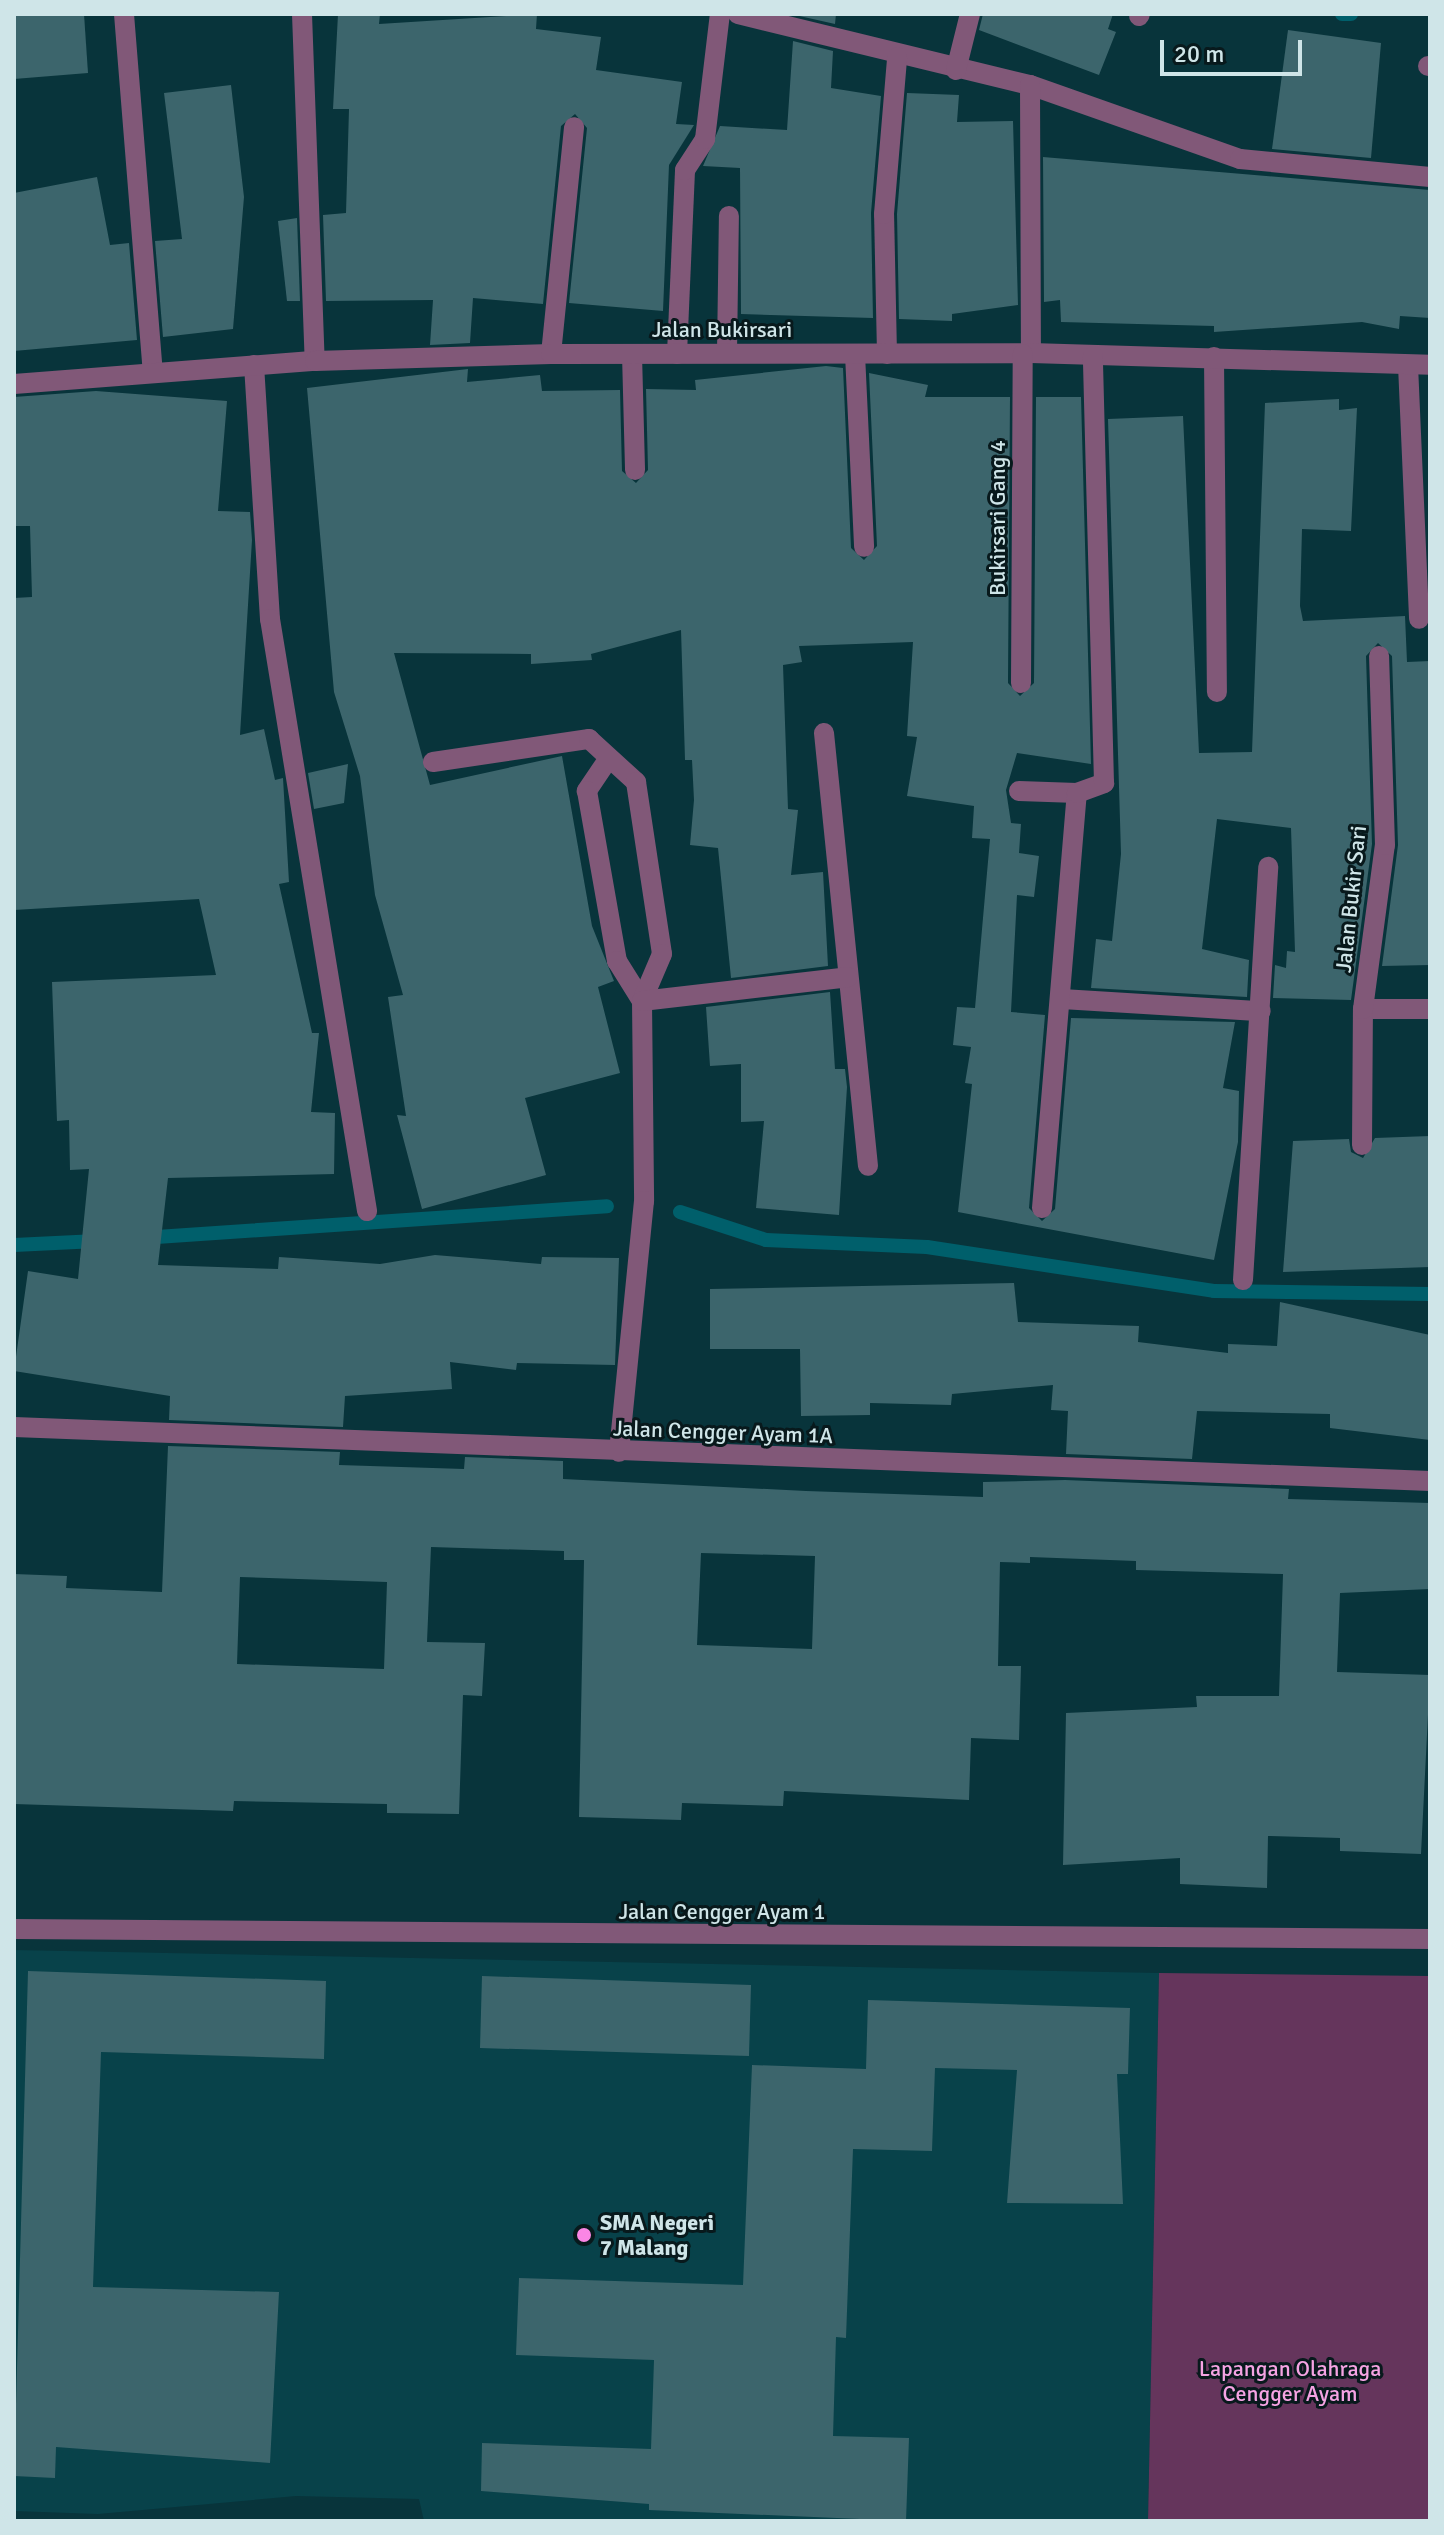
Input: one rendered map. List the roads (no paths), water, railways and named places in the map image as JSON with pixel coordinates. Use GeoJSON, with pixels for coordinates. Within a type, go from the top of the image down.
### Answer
{"type":"FeatureCollection","features":[{"type":"Feature","properties":{"kind":"street"},"geometry":{"type":"LineString","coordinates":[[124,14],[153,373]]}},
{"type":"Feature","properties":{"kind":"street"},"geometry":{"type":"LineString","coordinates":[[302,14],[315,361]]}},
{"type":"Feature","properties":{"kind":"street"},"geometry":{"type":"LineString","coordinates":[[677,354],[685,170],[705,139],[720,14]]}},
{"type":"Feature","properties":{"kind":"street"},"geometry":{"type":"LineString","coordinates":[[738,14],[897,58],[1030,85],[1240,159],[1430,177]]}},
{"type":"Feature","properties":{"kind":"street"},"geometry":{"type":"LineString","coordinates":[[956,70],[970,14]]}},
{"type":"Feature","properties":{"kind":"street"},"geometry":{"type":"LineString","coordinates":[[887,354],[884,214],[897,58]]}},
{"type":"Feature","properties":{"kind":"street","name":"Bukirsari Gang 4"},"geometry":{"type":"LineString","coordinates":[[1021,683],[1030,85]]}},
{"type":"Feature","properties":{"kind":"street"},"geometry":{"type":"LineString","coordinates":[[551,354],[574,127]]}},
{"type":"Feature","properties":{"kind":"street"},"geometry":{"type":"LineString","coordinates":[[727,353],[729,216]]}},
{"type":"Feature","properties":{"kind":"street","name":"Jalan Bukirsari"},"geometry":{"type":"LineString","coordinates":[[14,384],[315,361],[551,354],[1027,353],[1430,365]]}},
{"type":"Feature","properties":{"kind":"street"},"geometry":{"type":"LineString","coordinates":[[632,354],[635,470]]}},
{"type":"Feature","properties":{"kind":"street"},"geometry":{"type":"LineString","coordinates":[[855,354],[864,547]]}},
{"type":"Feature","properties":{"kind":"street"},"geometry":{"type":"LineString","coordinates":[[1019,791],[1077,793],[1104,783],[1093,356]]}},
{"type":"Feature","properties":{"kind":"street"},"geometry":{"type":"LineString","coordinates":[[1214,357],[1217,692]]}},
{"type":"Feature","properties":{"kind":"street"},"geometry":{"type":"LineString","coordinates":[[254,365],[274,650],[367,1211]]}},
{"type":"Feature","properties":{"kind":"street"},"geometry":{"type":"LineString","coordinates":[[1408,365],[1419,619]]}},
{"type":"Feature","properties":{"kind":"street","name":"Jalan Bukir Sari"},"geometry":{"type":"LineString","coordinates":[[1362,1145],[1363,1009],[1385,845],[1379,656]]}},
{"type":"Feature","properties":{"kind":"street"},"geometry":{"type":"LineString","coordinates":[[824,733],[868,1166]]}},
{"type":"Feature","properties":{"kind":"street"},"geometry":{"type":"LineString","coordinates":[[433,762],[589,739],[636,782],[662,954],[642,1001],[644,1201],[619,1452]]}},
{"type":"Feature","properties":{"kind":"street"},"geometry":{"type":"LineString","coordinates":[[609,758],[587,791],[617,961],[642,1001]]}},
{"type":"Feature","properties":{"kind":"street"},"geometry":{"type":"LineString","coordinates":[[1042,1208],[1077,793]]}},
{"type":"Feature","properties":{"kind":"street"},"geometry":{"type":"LineString","coordinates":[[1243,1280],[1268,867]]}},
{"type":"Feature","properties":{"kind":"street"},"geometry":{"type":"LineString","coordinates":[[642,1001],[848,977]]}},
{"type":"Feature","properties":{"kind":"street"},"geometry":{"type":"LineString","coordinates":[[1062,999],[1261,1011]]}},
{"type":"Feature","properties":{"kind":"street"},"geometry":{"type":"LineString","coordinates":[[1363,1009],[1430,1009]]}},
{"type":"Feature","properties":{"kind":"street","name":"Jalan Cengger Ayam 1A"},"geometry":{"type":"LineString","coordinates":[[14,1427],[1430,1481]]}},
{"type":"Feature","properties":{"kind":"street","name":"Jalan Cengger Ayam 1"},"geometry":{"type":"LineString","coordinates":[[14,1929],[1430,1939]]}},
{"type":"Feature","properties":{"kind":"waterway"},"geometry":{"type":"LineString","coordinates":[[1342,14],[1351,14]]}},
{"type":"Feature","properties":{"kind":"waterway"},"geometry":{"type":"LineString","coordinates":[[142,1238],[607,1206]]}},
{"type":"Feature","properties":{"kind":"waterway"},"geometry":{"type":"LineString","coordinates":[[680,1212],[766,1240],[927,1247],[1214,1291],[1430,1294]]}},
{"type":"Feature","properties":{"kind":"waterway"},"geometry":{"type":"LineString","coordinates":[[14,1245],[97,1241]]}},
{"type":"Feature","properties":{"kind":"place","name":"SMA Negeri 7 Malang"},"geometry":{"type":"Point","coordinates":[584,2235]}},
{"type":"Feature","properties":{"kind":"park label","name":"Lapangan Olahraga Cengger Ayam"},"geometry":{"type":"Point","coordinates":[1290,2380]}}]}
